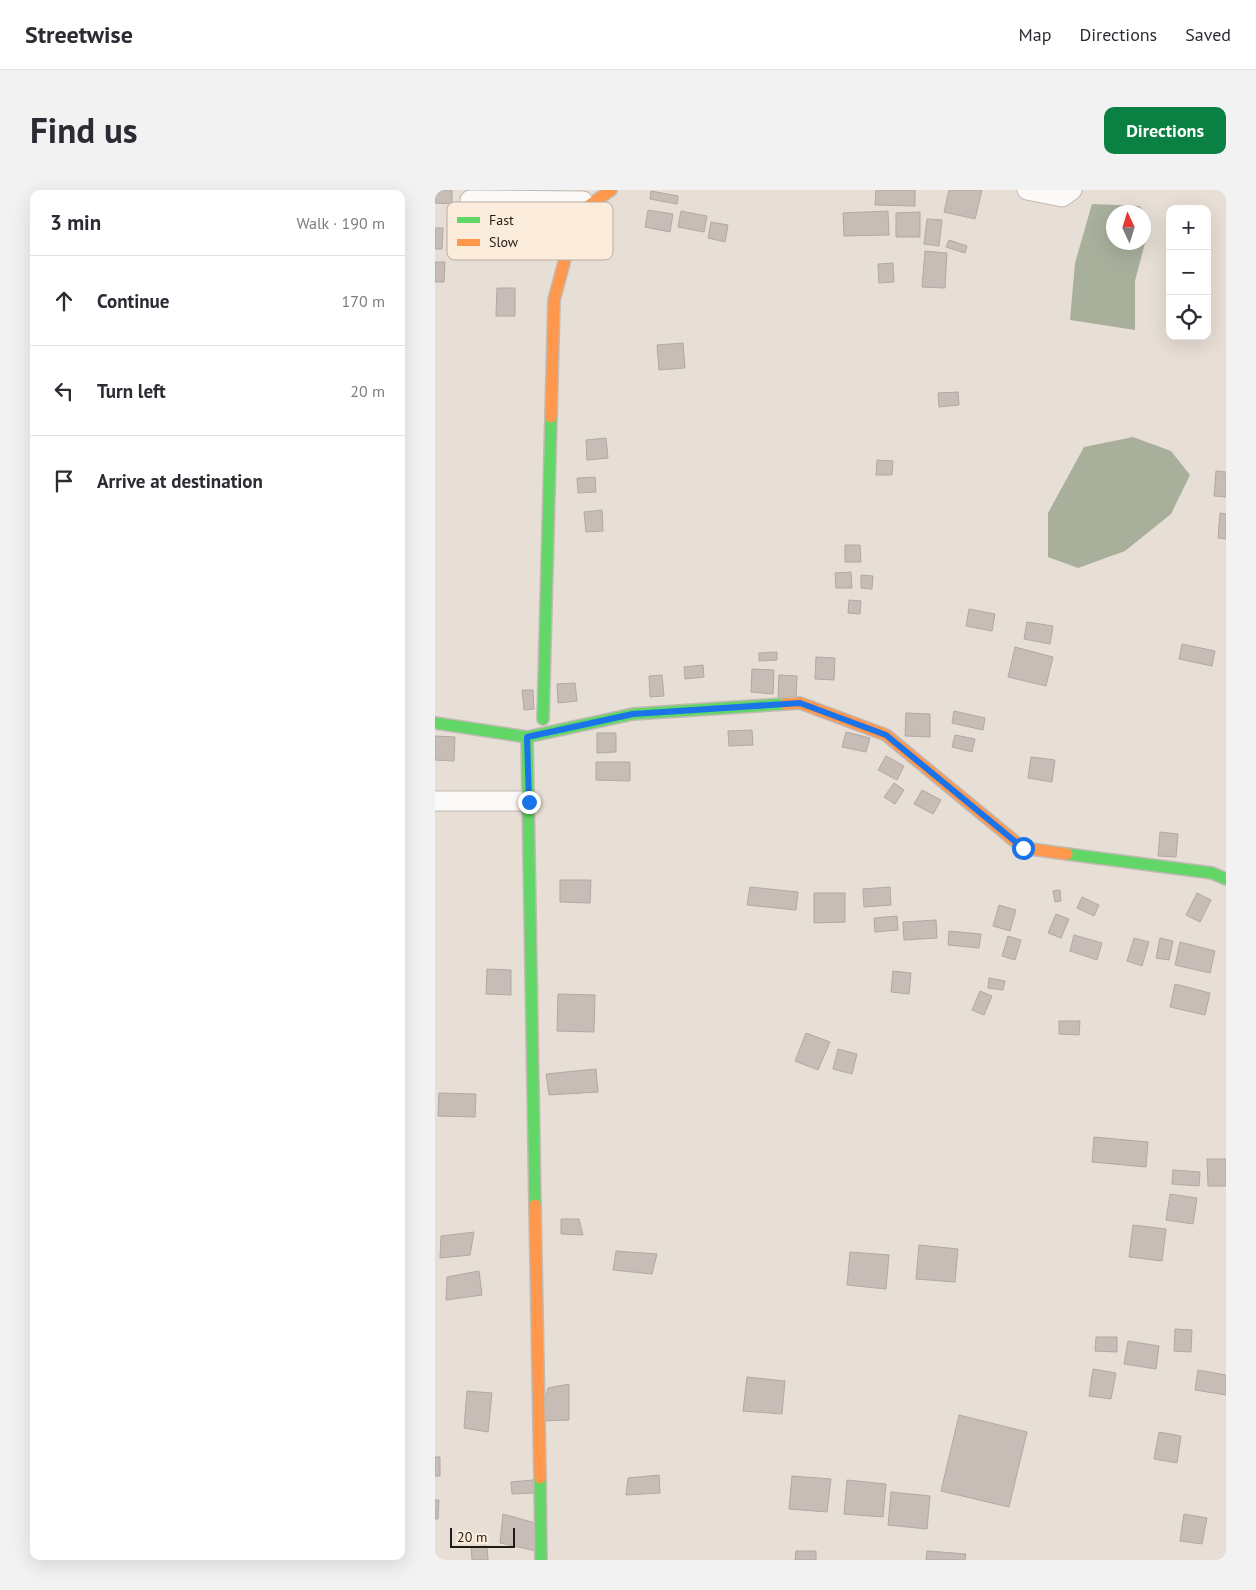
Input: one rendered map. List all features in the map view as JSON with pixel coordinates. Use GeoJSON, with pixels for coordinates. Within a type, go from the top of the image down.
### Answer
{"type":"FeatureCollection","features":[{"type":"Feature","properties":{"kind":"street"},"geometry":{"type":"LineString","coordinates":[[594,202],[611,190]]}},
{"type":"Feature","properties":{"kind":"street"},"geometry":{"type":"LineString","coordinates":[[1027,190],[1062,197],[1072,190]]}},
{"type":"Feature","properties":{"kind":"street"},"geometry":{"type":"LineString","coordinates":[[469,202],[469,200],[583,201]]}},
{"type":"Feature","properties":{"kind":"street"},"geometry":{"type":"LineString","coordinates":[[543,719],[554,300],[565,260]]}},
{"type":"Feature","properties":{"kind":"street"},"geometry":{"type":"LineString","coordinates":[[435,723],[527,737],[633,714],[800,703],[886,735],[1023,848],[1212,873],[1226,879]]}},
{"type":"Feature","properties":{"kind":"street"},"geometry":{"type":"LineString","coordinates":[[527,737],[541,1560]]}},
{"type":"Feature","properties":{"kind":"street"},"geometry":{"type":"LineString","coordinates":[[435,801],[529,802]]}},
{"type":"Feature","properties":{"kind":"shaded area"},"geometry":{"type":"Polygon","coordinates":[[[1092,204],[1116,205],[1106,205],[1106,250],[1143,250],[1135,281],[1135,330],[1070,320],[1075,263],[1092,204]]]}},
{"type":"Feature","properties":{"kind":"shaded area"},"geometry":{"type":"Polygon","coordinates":[[[1133,437],[1171,451],[1190,475],[1171,514],[1125,551],[1078,568],[1048,557],[1048,513],[1084,447],[1133,437]]]}},
{"type":"Feature","properties":{"kind":"building"},"geometry":{"type":"Polygon","coordinates":[[[435,190],[452,190],[452,202],[435,203],[435,190]]]}},
{"type":"Feature","properties":{"kind":"building"},"geometry":{"type":"Polygon","coordinates":[[[876,190],[915,190],[915,206],[875,205],[876,190]]]}},
{"type":"Feature","properties":{"kind":"building"},"geometry":{"type":"Polygon","coordinates":[[[949,190],[982,190],[975,219],[944,212],[949,190]]]}},
{"type":"Feature","properties":{"kind":"building"},"geometry":{"type":"Polygon","coordinates":[[[651,191],[678,196],[677,204],[650,199],[651,191]]]}},
{"type":"Feature","properties":{"kind":"building"},"geometry":{"type":"Polygon","coordinates":[[[648,210],[673,214],[670,232],[645,227],[648,210]]]}},
{"type":"Feature","properties":{"kind":"building"},"geometry":{"type":"Polygon","coordinates":[[[681,211],[707,216],[704,232],[678,227],[681,211]]]}},
{"type":"Feature","properties":{"kind":"building"},"geometry":{"type":"Polygon","coordinates":[[[888,211],[889,235],[844,236],[843,213],[888,211]]]}},
{"type":"Feature","properties":{"kind":"building"},"geometry":{"type":"Polygon","coordinates":[[[920,212],[920,237],[896,237],[896,213],[920,212]]]}},
{"type":"Feature","properties":{"kind":"building"},"geometry":{"type":"Polygon","coordinates":[[[927,219],[942,220],[939,246],[924,244],[927,219]]]}},
{"type":"Feature","properties":{"kind":"building"},"geometry":{"type":"Polygon","coordinates":[[[711,222],[728,225],[725,242],[708,238],[711,222]]]}},
{"type":"Feature","properties":{"kind":"building"},"geometry":{"type":"Polygon","coordinates":[[[435,228],[443,228],[442,249],[435,249],[435,228]]]}},
{"type":"Feature","properties":{"kind":"building"},"geometry":{"type":"Polygon","coordinates":[[[949,240],[967,246],[965,253],[946,247],[949,240]]]}},
{"type":"Feature","properties":{"kind":"building"},"geometry":{"type":"Polygon","coordinates":[[[925,251],[947,253],[945,288],[922,287],[925,251]]]}},
{"type":"Feature","properties":{"kind":"building"},"geometry":{"type":"Polygon","coordinates":[[[435,262],[445,262],[444,282],[435,282],[435,262]]]}},
{"type":"Feature","properties":{"kind":"building"},"geometry":{"type":"Polygon","coordinates":[[[893,263],[894,282],[879,283],[878,264],[893,263]]]}},
{"type":"Feature","properties":{"kind":"building"},"geometry":{"type":"Polygon","coordinates":[[[497,288],[515,288],[515,316],[496,316],[497,288]]]}},
{"type":"Feature","properties":{"kind":"building"},"geometry":{"type":"Polygon","coordinates":[[[683,343],[685,368],[659,370],[657,345],[683,343]]]}},
{"type":"Feature","properties":{"kind":"building"},"geometry":{"type":"Polygon","coordinates":[[[958,392],[959,405],[939,407],[938,393],[958,392]]]}},
{"type":"Feature","properties":{"kind":"building"},"geometry":{"type":"Polygon","coordinates":[[[606,438],[608,458],[587,460],[586,440],[606,438]]]}},
{"type":"Feature","properties":{"kind":"building"},"geometry":{"type":"Polygon","coordinates":[[[877,460],[893,461],[892,475],[876,475],[877,460]]]}},
{"type":"Feature","properties":{"kind":"building"},"geometry":{"type":"Polygon","coordinates":[[[1216,471],[1226,472],[1226,497],[1214,496],[1216,471]]]}},
{"type":"Feature","properties":{"kind":"building"},"geometry":{"type":"Polygon","coordinates":[[[595,477],[596,492],[578,493],[577,478],[595,477]]]}},
{"type":"Feature","properties":{"kind":"building"},"geometry":{"type":"Polygon","coordinates":[[[602,510],[603,531],[586,532],[584,512],[602,510]]]}},
{"type":"Feature","properties":{"kind":"building"},"geometry":{"type":"Polygon","coordinates":[[[1220,513],[1226,514],[1226,539],[1218,538],[1220,513]]]}},
{"type":"Feature","properties":{"kind":"building"},"geometry":{"type":"Polygon","coordinates":[[[845,545],[860,545],[861,562],[845,562],[845,545]]]}},
{"type":"Feature","properties":{"kind":"building"},"geometry":{"type":"Polygon","coordinates":[[[851,572],[852,588],[836,588],[835,573],[851,572]]]}},
{"type":"Feature","properties":{"kind":"building"},"geometry":{"type":"Polygon","coordinates":[[[861,575],[873,576],[872,589],[861,588],[861,575]]]}},
{"type":"Feature","properties":{"kind":"building"},"geometry":{"type":"Polygon","coordinates":[[[849,600],[861,601],[860,614],[848,613],[849,600]]]}},
{"type":"Feature","properties":{"kind":"building"},"geometry":{"type":"Polygon","coordinates":[[[969,609],[995,614],[992,631],[966,626],[969,609]]]}},
{"type":"Feature","properties":{"kind":"building"},"geometry":{"type":"Polygon","coordinates":[[[1027,622],[1053,626],[1050,644],[1024,639],[1027,622]]]}},
{"type":"Feature","properties":{"kind":"building"},"geometry":{"type":"Polygon","coordinates":[[[1182,644],[1215,651],[1212,666],[1179,659],[1182,644]]]}},
{"type":"Feature","properties":{"kind":"building"},"geometry":{"type":"Polygon","coordinates":[[[1015,647],[1053,657],[1046,686],[1008,677],[1015,647]]]}},
{"type":"Feature","properties":{"kind":"building"},"geometry":{"type":"Polygon","coordinates":[[[777,652],[777,660],[759,661],[759,653],[777,652]]]}},
{"type":"Feature","properties":{"kind":"building"},"geometry":{"type":"Polygon","coordinates":[[[816,657],[835,658],[834,680],[815,679],[816,657]]]}},
{"type":"Feature","properties":{"kind":"building"},"geometry":{"type":"Polygon","coordinates":[[[703,665],[704,677],[685,679],[684,667],[703,665]]]}},
{"type":"Feature","properties":{"kind":"building"},"geometry":{"type":"Polygon","coordinates":[[[752,669],[774,670],[773,694],[751,692],[752,669]]]}},
{"type":"Feature","properties":{"kind":"building"},"geometry":{"type":"Polygon","coordinates":[[[662,675],[664,696],[650,697],[649,676],[662,675]]]}},
{"type":"Feature","properties":{"kind":"building"},"geometry":{"type":"Polygon","coordinates":[[[779,675],[797,676],[796,699],[778,698],[779,675]]]}},
{"type":"Feature","properties":{"kind":"building"},"geometry":{"type":"Polygon","coordinates":[[[575,683],[577,701],[558,703],[557,684],[575,683]]]}},
{"type":"Feature","properties":{"kind":"building"},"geometry":{"type":"Polygon","coordinates":[[[522,690],[533,690],[534,709],[524,710],[522,690]]]}},
{"type":"Feature","properties":{"kind":"building"},"geometry":{"type":"Polygon","coordinates":[[[954,711],[985,718],[983,730],[952,723],[954,711]]]}},
{"type":"Feature","properties":{"kind":"building"},"geometry":{"type":"Polygon","coordinates":[[[906,713],[930,714],[930,737],[905,736],[906,713]]]}},
{"type":"Feature","properties":{"kind":"building"},"geometry":{"type":"Polygon","coordinates":[[[752,730],[753,745],[729,746],[728,731],[752,730]]]}},
{"type":"Feature","properties":{"kind":"building"},"geometry":{"type":"Polygon","coordinates":[[[846,732],[870,738],[866,752],[842,747],[846,732]]]}},
{"type":"Feature","properties":{"kind":"building"},"geometry":{"type":"Polygon","coordinates":[[[597,733],[616,733],[616,752],[597,753],[597,733]]]}},
{"type":"Feature","properties":{"kind":"building"},"geometry":{"type":"Polygon","coordinates":[[[955,735],[975,739],[972,752],[952,747],[955,735]]]}},
{"type":"Feature","properties":{"kind":"building"},"geometry":{"type":"Polygon","coordinates":[[[435,736],[455,737],[454,761],[435,760],[435,736]]]}},
{"type":"Feature","properties":{"kind":"building"},"geometry":{"type":"Polygon","coordinates":[[[886,756],[904,766],[897,780],[878,770],[886,756]]]}},
{"type":"Feature","properties":{"kind":"building"},"geometry":{"type":"Polygon","coordinates":[[[1031,757],[1055,760],[1052,782],[1028,778],[1031,757]]]}},
{"type":"Feature","properties":{"kind":"building"},"geometry":{"type":"Polygon","coordinates":[[[596,762],[630,762],[630,781],[596,780],[596,762]]]}},
{"type":"Feature","properties":{"kind":"building"},"geometry":{"type":"Polygon","coordinates":[[[894,783],[904,790],[895,804],[884,797],[894,783]]]}},
{"type":"Feature","properties":{"kind":"building"},"geometry":{"type":"Polygon","coordinates":[[[922,790],[941,800],[933,814],[914,804],[922,790]]]}},
{"type":"Feature","properties":{"kind":"building"},"geometry":{"type":"Polygon","coordinates":[[[1160,832],[1178,834],[1176,857],[1158,856],[1160,832]]]}},
{"type":"Feature","properties":{"kind":"building"},"geometry":{"type":"Polygon","coordinates":[[[560,880],[591,880],[590,903],[560,902],[560,880]]]}},
{"type":"Feature","properties":{"kind":"building"},"geometry":{"type":"Polygon","coordinates":[[[750,887],[798,892],[796,910],[747,905],[750,887]]]}},
{"type":"Feature","properties":{"kind":"building"},"geometry":{"type":"Polygon","coordinates":[[[890,887],[891,905],[864,907],[863,889],[890,887]]]}},
{"type":"Feature","properties":{"kind":"building"},"geometry":{"type":"Polygon","coordinates":[[[1060,890],[1061,901],[1055,902],[1053,891],[1060,890]]]}},
{"type":"Feature","properties":{"kind":"building"},"geometry":{"type":"Polygon","coordinates":[[[814,893],[845,893],[845,922],[814,923],[814,893]]]}},
{"type":"Feature","properties":{"kind":"building"},"geometry":{"type":"Polygon","coordinates":[[[1197,893],[1211,900],[1200,922],[1186,915],[1197,893]]]}},
{"type":"Feature","properties":{"kind":"building"},"geometry":{"type":"Polygon","coordinates":[[[1082,897],[1099,905],[1094,916],[1077,908],[1082,897]]]}},
{"type":"Feature","properties":{"kind":"building"},"geometry":{"type":"Polygon","coordinates":[[[999,905],[1016,910],[1010,931],[993,926],[999,905]]]}},
{"type":"Feature","properties":{"kind":"building"},"geometry":{"type":"Polygon","coordinates":[[[1056,914],[1069,919],[1061,938],[1048,933],[1056,914]]]}},
{"type":"Feature","properties":{"kind":"building"},"geometry":{"type":"Polygon","coordinates":[[[897,916],[898,930],[875,932],[874,918],[897,916]]]}},
{"type":"Feature","properties":{"kind":"building"},"geometry":{"type":"Polygon","coordinates":[[[936,920],[937,938],[904,940],[903,922],[936,920]]]}},
{"type":"Feature","properties":{"kind":"building"},"geometry":{"type":"Polygon","coordinates":[[[949,931],[981,934],[979,948],[948,945],[949,931]]]}},
{"type":"Feature","properties":{"kind":"building"},"geometry":{"type":"Polygon","coordinates":[[[1074,935],[1102,943],[1097,960],[1070,951],[1074,935]]]}},
{"type":"Feature","properties":{"kind":"building"},"geometry":{"type":"Polygon","coordinates":[[[1008,936],[1021,940],[1015,960],[1002,956],[1008,936]]]}},
{"type":"Feature","properties":{"kind":"building"},"geometry":{"type":"Polygon","coordinates":[[[1134,938],[1149,942],[1142,966],[1127,961],[1134,938]]]}},
{"type":"Feature","properties":{"kind":"building"},"geometry":{"type":"Polygon","coordinates":[[[1160,938],[1173,941],[1169,960],[1156,958],[1160,938]]]}},
{"type":"Feature","properties":{"kind":"building"},"geometry":{"type":"Polygon","coordinates":[[[1180,942],[1215,951],[1210,973],[1175,965],[1180,942]]]}},
{"type":"Feature","properties":{"kind":"building"},"geometry":{"type":"Polygon","coordinates":[[[487,969],[511,970],[511,995],[486,994],[487,969]]]}},
{"type":"Feature","properties":{"kind":"building"},"geometry":{"type":"Polygon","coordinates":[[[893,971],[911,973],[909,994],[891,992],[893,971]]]}},
{"type":"Feature","properties":{"kind":"building"},"geometry":{"type":"Polygon","coordinates":[[[989,978],[1005,981],[1003,990],[988,988],[989,978]]]}},
{"type":"Feature","properties":{"kind":"building"},"geometry":{"type":"Polygon","coordinates":[[[1175,984],[1210,993],[1205,1015],[1170,1007],[1175,984]]]}},
{"type":"Feature","properties":{"kind":"building"},"geometry":{"type":"Polygon","coordinates":[[[980,991],[992,996],[984,1015],[972,1010],[980,991]]]}},
{"type":"Feature","properties":{"kind":"building"},"geometry":{"type":"Polygon","coordinates":[[[558,994],[595,995],[594,1032],[557,1031],[558,994]]]}},
{"type":"Feature","properties":{"kind":"building"},"geometry":{"type":"Polygon","coordinates":[[[1059,1021],[1080,1021],[1079,1035],[1059,1034],[1059,1021]]]}},
{"type":"Feature","properties":{"kind":"building"},"geometry":{"type":"Polygon","coordinates":[[[806,1033],[830,1042],[818,1070],[795,1061],[806,1033]]]}},
{"type":"Feature","properties":{"kind":"building"},"geometry":{"type":"Polygon","coordinates":[[[838,1049],[857,1054],[852,1074],[833,1069],[838,1049]]]}},
{"type":"Feature","properties":{"kind":"building"},"geometry":{"type":"Polygon","coordinates":[[[596,1069],[598,1092],[549,1095],[546,1074],[596,1069]]]}},
{"type":"Feature","properties":{"kind":"building"},"geometry":{"type":"Polygon","coordinates":[[[439,1093],[476,1094],[475,1117],[438,1116],[439,1093]]]}},
{"type":"Feature","properties":{"kind":"building"},"geometry":{"type":"Polygon","coordinates":[[[1094,1137],[1148,1142],[1146,1167],[1092,1162],[1094,1137]]]}},
{"type":"Feature","properties":{"kind":"building"},"geometry":{"type":"Polygon","coordinates":[[[1207,1159],[1226,1159],[1226,1186],[1208,1186],[1207,1159]]]}},
{"type":"Feature","properties":{"kind":"building"},"geometry":{"type":"Polygon","coordinates":[[[1173,1170],[1200,1172],[1199,1186],[1172,1184],[1173,1170]]]}},
{"type":"Feature","properties":{"kind":"building"},"geometry":{"type":"Polygon","coordinates":[[[1170,1194],[1197,1198],[1193,1224],[1166,1220],[1170,1194]]]}},
{"type":"Feature","properties":{"kind":"building"},"geometry":{"type":"Polygon","coordinates":[[[561,1219],[579,1219],[583,1235],[561,1234],[561,1219]]]}},
{"type":"Feature","properties":{"kind":"building"},"geometry":{"type":"Polygon","coordinates":[[[1133,1225],[1166,1229],[1162,1261],[1129,1257],[1133,1225]]]}},
{"type":"Feature","properties":{"kind":"building"},"geometry":{"type":"Polygon","coordinates":[[[474,1232],[470,1255],[440,1258],[441,1236],[474,1232]]]}},
{"type":"Feature","properties":{"kind":"building"},"geometry":{"type":"Polygon","coordinates":[[[919,1245],[958,1249],[955,1282],[916,1279],[919,1245]]]}},
{"type":"Feature","properties":{"kind":"building"},"geometry":{"type":"Polygon","coordinates":[[[616,1251],[657,1254],[652,1274],[613,1270],[616,1251]]]}},
{"type":"Feature","properties":{"kind":"building"},"geometry":{"type":"Polygon","coordinates":[[[850,1252],[889,1255],[886,1289],[847,1285],[850,1252]]]}},
{"type":"Feature","properties":{"kind":"building"},"geometry":{"type":"Polygon","coordinates":[[[479,1271],[482,1295],[446,1300],[447,1277],[479,1271]]]}},
{"type":"Feature","properties":{"kind":"building"},"geometry":{"type":"Polygon","coordinates":[[[1175,1329],[1192,1330],[1191,1352],[1174,1351],[1175,1329]]]}},
{"type":"Feature","properties":{"kind":"building"},"geometry":{"type":"Polygon","coordinates":[[[1096,1337],[1117,1337],[1117,1352],[1095,1351],[1096,1337]]]}},
{"type":"Feature","properties":{"kind":"building"},"geometry":{"type":"Polygon","coordinates":[[[1128,1341],[1159,1346],[1156,1369],[1124,1364],[1128,1341]]]}},
{"type":"Feature","properties":{"kind":"building"},"geometry":{"type":"Polygon","coordinates":[[[1093,1369],[1116,1373],[1111,1399],[1089,1396],[1093,1369]]]}},
{"type":"Feature","properties":{"kind":"building"},"geometry":{"type":"Polygon","coordinates":[[[1198,1370],[1226,1375],[1226,1395],[1195,1390],[1198,1370]]]}},
{"type":"Feature","properties":{"kind":"building"},"geometry":{"type":"Polygon","coordinates":[[[747,1377],[785,1381],[782,1414],[743,1411],[747,1377]]]}},
{"type":"Feature","properties":{"kind":"building"},"geometry":{"type":"Polygon","coordinates":[[[569,1384],[569,1420],[540,1421],[548,1388],[569,1384]]]}},
{"type":"Feature","properties":{"kind":"building"},"geometry":{"type":"Polygon","coordinates":[[[467,1391],[492,1393],[488,1432],[464,1428],[467,1391]]]}},
{"type":"Feature","properties":{"kind":"building"},"geometry":{"type":"Polygon","coordinates":[[[959,1415],[1027,1432],[1009,1507],[941,1491],[959,1415]]]}},
{"type":"Feature","properties":{"kind":"building"},"geometry":{"type":"Polygon","coordinates":[[[1159,1432],[1181,1436],[1177,1463],[1154,1459],[1159,1432]]]}},
{"type":"Feature","properties":{"kind":"building"},"geometry":{"type":"Polygon","coordinates":[[[435,1457],[440,1457],[440,1476],[435,1476],[435,1457]]]}},
{"type":"Feature","properties":{"kind":"building"},"geometry":{"type":"Polygon","coordinates":[[[659,1475],[660,1493],[626,1495],[628,1478],[659,1475]]]}},
{"type":"Feature","properties":{"kind":"building"},"geometry":{"type":"Polygon","coordinates":[[[792,1476],[831,1479],[827,1512],[789,1509],[792,1476]]]}},
{"type":"Feature","properties":{"kind":"building"},"geometry":{"type":"Polygon","coordinates":[[[533,1480],[534,1493],[512,1494],[511,1482],[533,1480]]]}},
{"type":"Feature","properties":{"kind":"building"},"geometry":{"type":"Polygon","coordinates":[[[847,1480],[886,1484],[883,1517],[844,1514],[847,1480]]]}},
{"type":"Feature","properties":{"kind":"building"},"geometry":{"type":"Polygon","coordinates":[[[891,1492],[930,1496],[927,1529],[888,1525],[891,1492]]]}},
{"type":"Feature","properties":{"kind":"building"},"geometry":{"type":"Polygon","coordinates":[[[435,1500],[439,1500],[438,1519],[435,1519],[435,1500]]]}},
{"type":"Feature","properties":{"kind":"building"},"geometry":{"type":"Polygon","coordinates":[[[503,1514],[539,1524],[536,1551],[500,1543],[503,1514]]]}},
{"type":"Feature","properties":{"kind":"building"},"geometry":{"type":"Polygon","coordinates":[[[1184,1514],[1207,1518],[1202,1544],[1180,1541],[1184,1514]]]}},
{"type":"Feature","properties":{"kind":"building"},"geometry":{"type":"Polygon","coordinates":[[[487,1546],[488,1560],[472,1560],[471,1547],[487,1546]]]}},
{"type":"Feature","properties":{"kind":"building"},"geometry":{"type":"Polygon","coordinates":[[[796,1551],[816,1551],[816,1560],[795,1560],[796,1551]]]}},
{"type":"Feature","properties":{"kind":"building"},"geometry":{"type":"Polygon","coordinates":[[[927,1551],[966,1554],[965,1560],[926,1560],[927,1551]]]}},
{"type":"Feature","properties":{"kind":"traffic: fast"},"geometry":{"type":"LineString","coordinates":[[543,719],[551,417]]}},
{"type":"Feature","properties":{"kind":"traffic: fast"},"geometry":{"type":"LineString","coordinates":[[435,723],[527,737],[633,714],[785,704]]}},
{"type":"Feature","properties":{"kind":"traffic: fast"},"geometry":{"type":"LineString","coordinates":[[527,737],[535,1205]]}},
{"type":"Feature","properties":{"kind":"traffic: fast"},"geometry":{"type":"LineString","coordinates":[[1067,854],[1212,873],[1226,879]]}},
{"type":"Feature","properties":{"kind":"traffic: fast"},"geometry":{"type":"LineString","coordinates":[[540,1478],[541,1560]]}},
{"type":"Feature","properties":{"kind":"traffic: slow"},"geometry":{"type":"LineString","coordinates":[[594,202],[611,190]]}},
{"type":"Feature","properties":{"kind":"traffic: slow"},"geometry":{"type":"LineString","coordinates":[[551,417],[554,300],[565,260]]}},
{"type":"Feature","properties":{"kind":"traffic: slow"},"geometry":{"type":"LineString","coordinates":[[785,704],[800,703],[886,735],[1023,848],[1067,854]]}},
{"type":"Feature","properties":{"kind":"traffic: slow"},"geometry":{"type":"LineString","coordinates":[[535,1205],[540,1478]]}},
{"type":"Feature","properties":{"kind":"route"},"geometry":{"type":"LineString","coordinates":[[529,802],[527,737],[633,714],[800,703],[886,735],[1023,848]]}}]}
